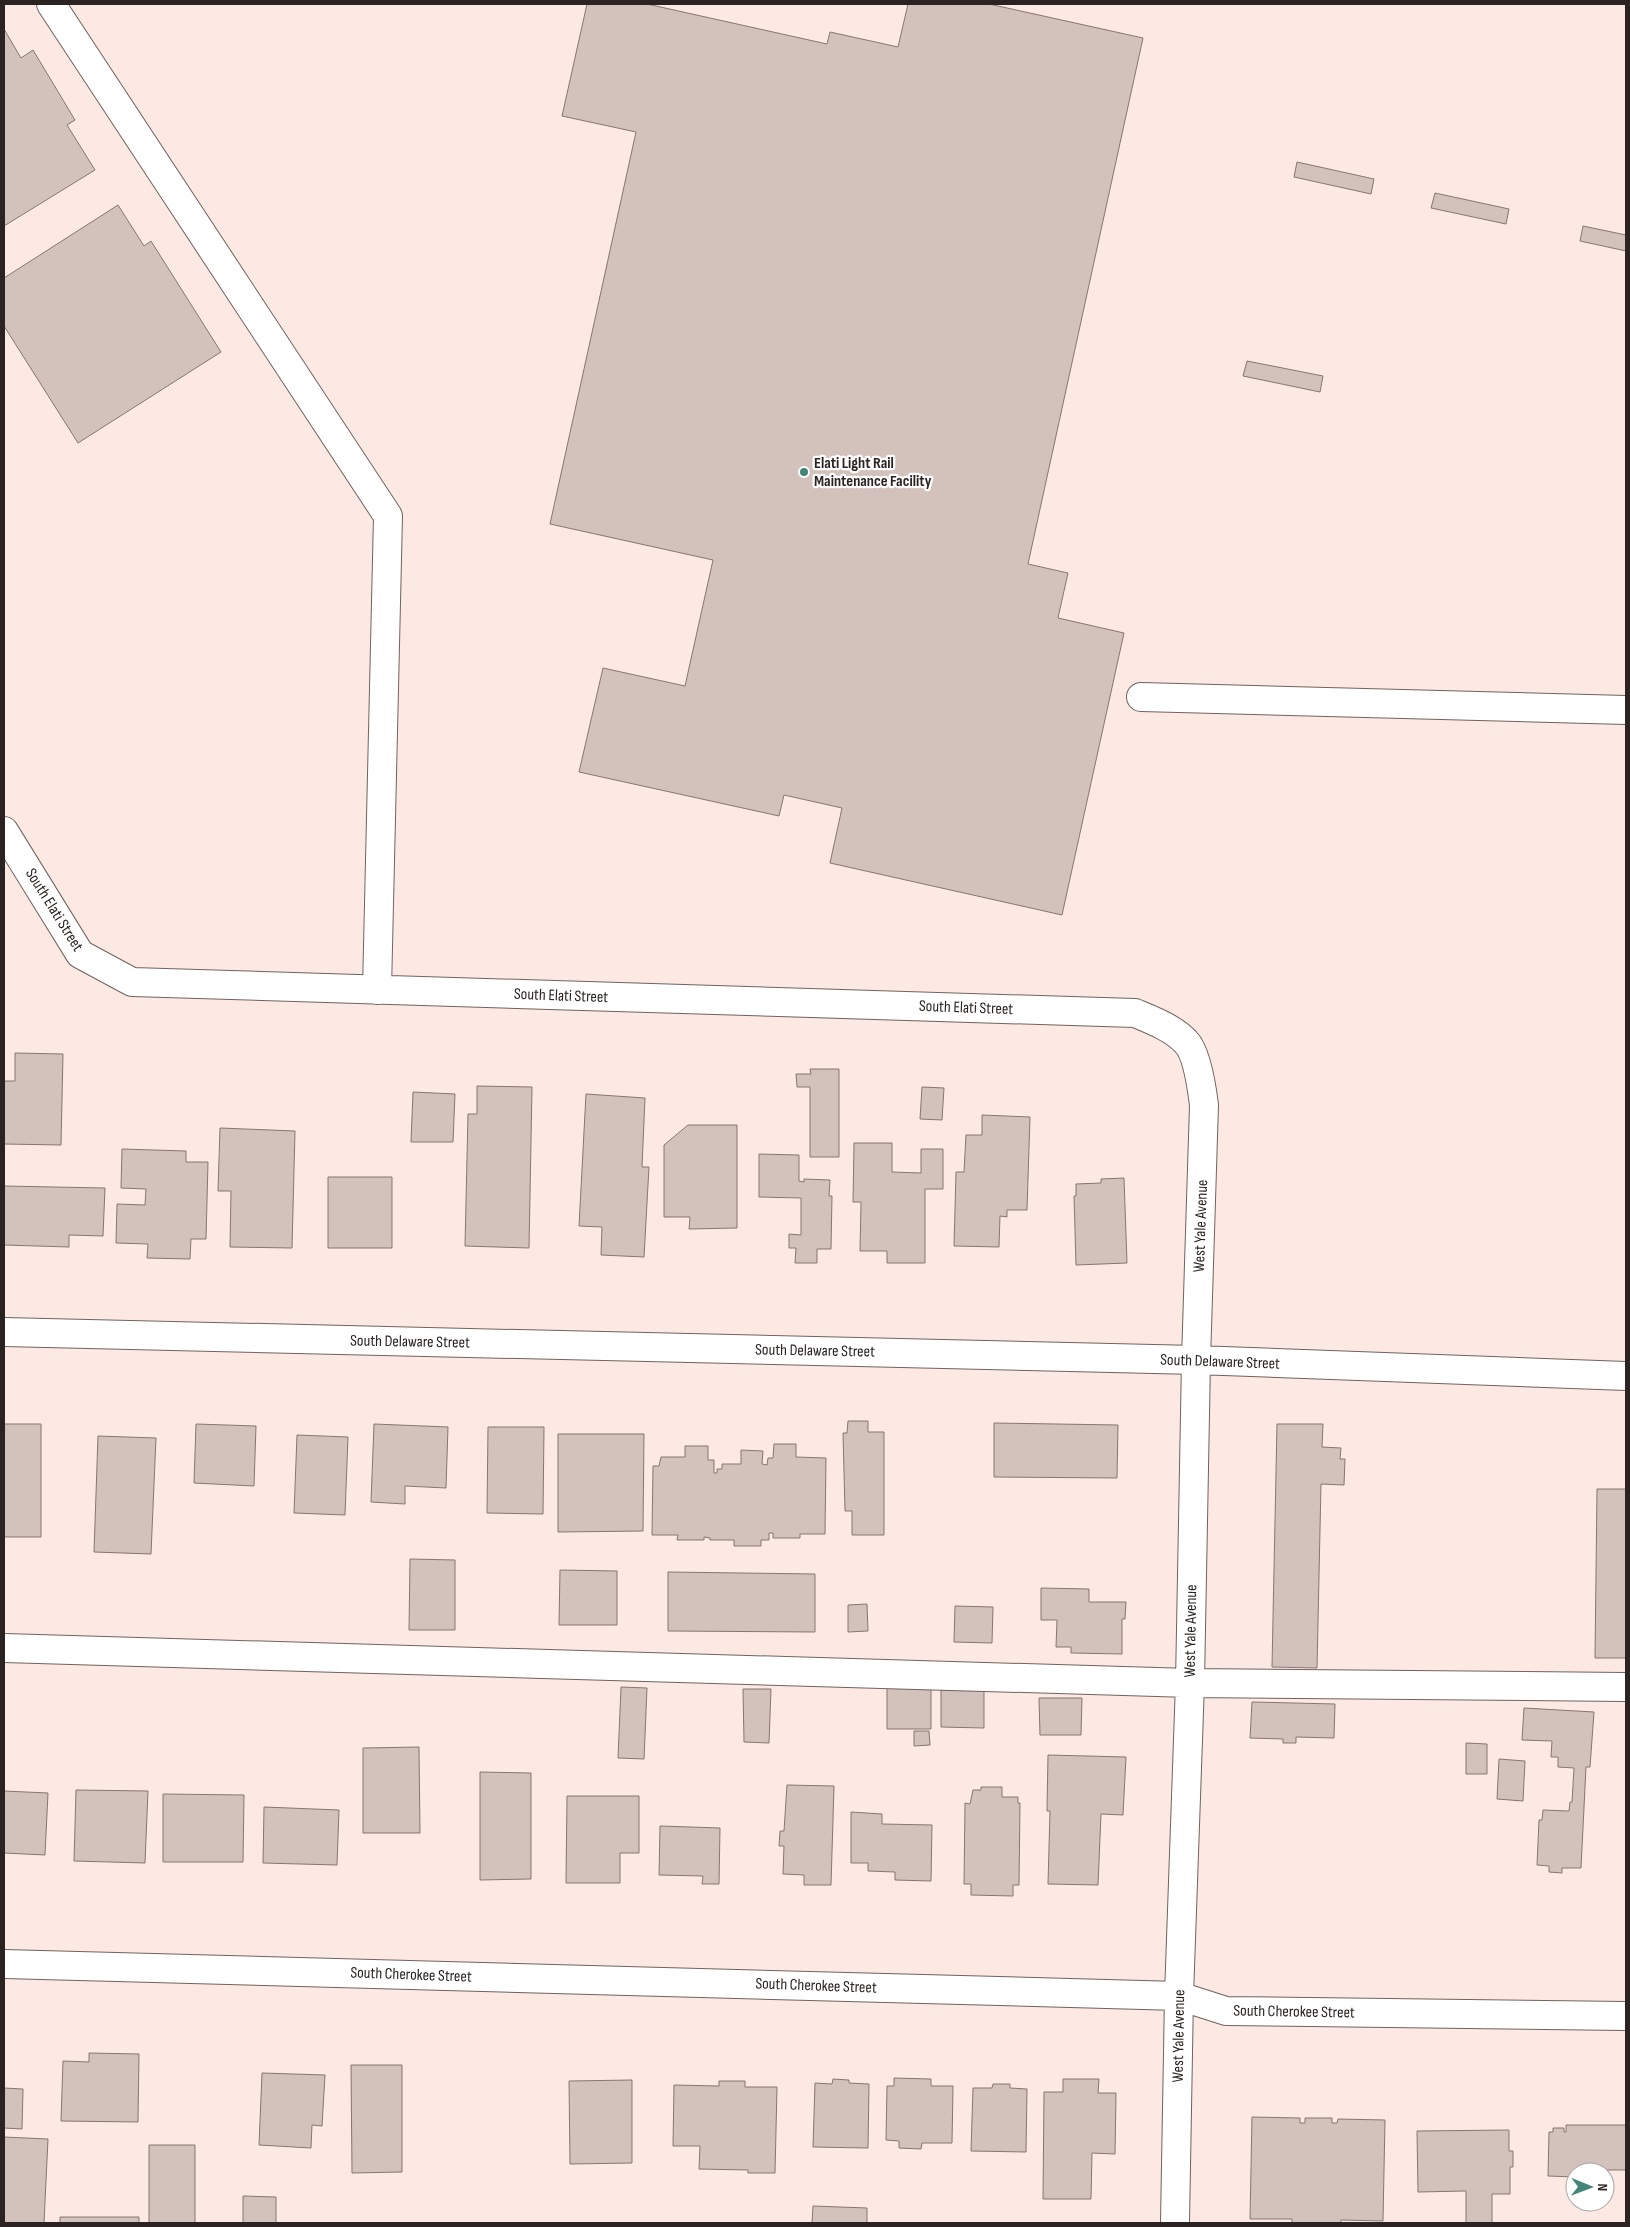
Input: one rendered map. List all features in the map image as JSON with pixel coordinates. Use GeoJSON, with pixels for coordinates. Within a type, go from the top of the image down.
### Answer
{"type":"FeatureCollection","features":[{"type":"Feature","properties":{"kind":"street"},"geometry":{"type":"LineString","coordinates":[[51,4],[388,516],[377,990]]}},
{"type":"Feature","properties":{"kind":"street"},"geometry":{"type":"LineString","coordinates":[[1141,697],[1626,710]]}},
{"type":"Feature","properties":{"kind":"street","name":"South Elati Street"},"geometry":{"type":"LineString","coordinates":[[4,831],[80,954],[132,982],[1135,1013],[1158,1023],[1187,1042]]}},
{"type":"Feature","properties":{"kind":"street","name":"West Yale Avenue"},"geometry":{"type":"LineString","coordinates":[[1176,2223],[1180,1996],[1190,1683],[1196,1360],[1203,1195],[1204,1104],[1200,1076],[1187,1042]]}},
{"type":"Feature","properties":{"kind":"street","name":"South Delaware Street"},"geometry":{"type":"LineString","coordinates":[[4,1332],[1196,1360],[1626,1376]]}},
{"type":"Feature","properties":{"kind":"street"},"geometry":{"type":"LineString","coordinates":[[4,1648],[1190,1683],[1626,1687]]}},
{"type":"Feature","properties":{"kind":"street","name":"South Cherokee Street"},"geometry":{"type":"LineString","coordinates":[[4,1964],[1180,1996],[1226,2011],[1626,2016]]}},
{"type":"Feature","properties":{"kind":"building","name":"Elati Light Rail Maintenance Facility"},"geometry":{"type":"Polygon","coordinates":[[[587,4],[647,4],[827,44],[830,32],[898,47],[908,4],[989,4],[1143,38],[1028,564],[1068,573],[1058,618],[1124,633],[1062,915],[830,863],[842,808],[784,795],[779,816],[579,772],[603,668],[685,686],[713,560],[550,524],[636,132],[562,116],[587,4]]]}},
{"type":"Feature","properties":{"kind":"building"},"geometry":{"type":"Polygon","coordinates":[[[4,29],[21,58],[33,50],[75,120],[67,125],[95,170],[4,226],[4,29]]]}},
{"type":"Feature","properties":{"kind":"building"},"geometry":{"type":"Polygon","coordinates":[[[1297,162],[1374,179],[1371,194],[1294,177],[1297,162]]]}},
{"type":"Feature","properties":{"kind":"building"},"geometry":{"type":"Polygon","coordinates":[[[1435,193],[1509,209],[1506,224],[1431,208],[1435,193]]]}},
{"type":"Feature","properties":{"kind":"building"},"geometry":{"type":"Polygon","coordinates":[[[118,205],[144,246],[151,241],[221,352],[78,443],[4,326],[4,278],[118,205]]]}},
{"type":"Feature","properties":{"kind":"building"},"geometry":{"type":"Polygon","coordinates":[[[1583,226],[1626,235],[1626,251],[1580,241],[1583,226]]]}},
{"type":"Feature","properties":{"kind":"building"},"geometry":{"type":"Polygon","coordinates":[[[1247,361],[1323,376],[1320,392],[1243,376],[1247,361]]]}},
{"type":"Feature","properties":{"kind":"building"},"geometry":{"type":"Polygon","coordinates":[[[15,1053],[63,1054],[61,1145],[4,1144],[4,1081],[15,1081],[15,1053]]]}},
{"type":"Feature","properties":{"kind":"building"},"geometry":{"type":"Polygon","coordinates":[[[810,1069],[839,1069],[839,1157],[810,1157],[810,1087],[797,1087],[796,1074],[811,1074],[810,1069]]]}},
{"type":"Feature","properties":{"kind":"building"},"geometry":{"type":"Polygon","coordinates":[[[477,1086],[532,1087],[529,1248],[465,1246],[468,1114],[477,1114],[477,1086]]]}},
{"type":"Feature","properties":{"kind":"building"},"geometry":{"type":"Polygon","coordinates":[[[922,1087],[944,1088],[942,1120],[920,1119],[922,1087]]]}},
{"type":"Feature","properties":{"kind":"building"},"geometry":{"type":"Polygon","coordinates":[[[413,1092],[455,1094],[453,1142],[411,1142],[413,1092]]]}},
{"type":"Feature","properties":{"kind":"building"},"geometry":{"type":"Polygon","coordinates":[[[586,1094],[645,1098],[642,1167],[649,1167],[644,1257],[601,1255],[602,1227],[579,1226],[586,1094]]]}},
{"type":"Feature","properties":{"kind":"building"},"geometry":{"type":"Polygon","coordinates":[[[982,1115],[1030,1117],[1027,1210],[1007,1210],[1007,1217],[1000,1216],[999,1247],[954,1246],[956,1172],[964,1172],[966,1135],[982,1135],[982,1115]]]}},
{"type":"Feature","properties":{"kind":"building"},"geometry":{"type":"Polygon","coordinates":[[[688,1125],[737,1125],[737,1228],[689,1229],[690,1217],[664,1217],[664,1145],[688,1125]]]}},
{"type":"Feature","properties":{"kind":"building"},"geometry":{"type":"Polygon","coordinates":[[[220,1128],[295,1131],[292,1248],[230,1247],[231,1191],[218,1191],[220,1128]]]}},
{"type":"Feature","properties":{"kind":"building"},"geometry":{"type":"Polygon","coordinates":[[[854,1143],[892,1143],[892,1172],[921,1173],[921,1149],[943,1149],[943,1189],[925,1189],[925,1263],[887,1263],[887,1251],[860,1251],[861,1202],[853,1202],[854,1143]]]}},
{"type":"Feature","properties":{"kind":"building"},"geometry":{"type":"Polygon","coordinates":[[[122,1149],[186,1151],[186,1162],[208,1162],[206,1239],[191,1239],[190,1259],[147,1258],[148,1244],[116,1243],[117,1204],[145,1205],[146,1189],[121,1188],[122,1149]]]}},
{"type":"Feature","properties":{"kind":"building"},"geometry":{"type":"Polygon","coordinates":[[[759,1154],[799,1155],[799,1181],[804,1182],[804,1179],[830,1180],[829,1196],[832,1196],[831,1249],[817,1249],[817,1263],[795,1263],[796,1248],[789,1248],[789,1234],[801,1235],[801,1198],[759,1197],[759,1154]]]}},
{"type":"Feature","properties":{"kind":"building"},"geometry":{"type":"Polygon","coordinates":[[[328,1177],[392,1177],[392,1248],[328,1248],[328,1177]]]}},
{"type":"Feature","properties":{"kind":"building"},"geometry":{"type":"Polygon","coordinates":[[[1124,1178],[1127,1263],[1076,1265],[1074,1196],[1076,1196],[1076,1184],[1101,1183],[1101,1179],[1124,1178]]]}},
{"type":"Feature","properties":{"kind":"building"},"geometry":{"type":"Polygon","coordinates":[[[4,1186],[105,1188],[103,1236],[69,1235],[69,1247],[4,1245],[4,1186]]]}},
{"type":"Feature","properties":{"kind":"building"},"geometry":{"type":"Polygon","coordinates":[[[848,1421],[868,1421],[868,1432],[884,1432],[884,1535],[852,1535],[852,1511],[845,1511],[843,1433],[847,1433],[848,1421]]]}},
{"type":"Feature","properties":{"kind":"building"},"geometry":{"type":"Polygon","coordinates":[[[994,1423],[1118,1425],[1117,1478],[994,1477],[994,1423]]]}},
{"type":"Feature","properties":{"kind":"building"},"geometry":{"type":"Polygon","coordinates":[[[4,1424],[41,1424],[41,1537],[4,1537],[4,1424]]]}},
{"type":"Feature","properties":{"kind":"building"},"geometry":{"type":"Polygon","coordinates":[[[196,1424],[256,1426],[254,1486],[194,1483],[196,1424]]]}},
{"type":"Feature","properties":{"kind":"building"},"geometry":{"type":"Polygon","coordinates":[[[374,1424],[448,1427],[446,1488],[405,1486],[405,1504],[371,1502],[374,1424]]]}},
{"type":"Feature","properties":{"kind":"building"},"geometry":{"type":"Polygon","coordinates":[[[1277,1424],[1323,1424],[1322,1447],[1341,1448],[1340,1459],[1345,1459],[1344,1485],[1321,1484],[1317,1668],[1272,1667],[1277,1424]]]}},
{"type":"Feature","properties":{"kind":"building"},"geometry":{"type":"Polygon","coordinates":[[[488,1427],[544,1427],[543,1514],[487,1513],[488,1427]]]}},
{"type":"Feature","properties":{"kind":"building"},"geometry":{"type":"Polygon","coordinates":[[[558,1434],[644,1434],[643,1531],[558,1532],[558,1434]]]}},
{"type":"Feature","properties":{"kind":"building"},"geometry":{"type":"Polygon","coordinates":[[[297,1435],[348,1437],[345,1515],[294,1513],[297,1435]]]}},
{"type":"Feature","properties":{"kind":"building"},"geometry":{"type":"Polygon","coordinates":[[[98,1436],[156,1438],[151,1554],[94,1552],[98,1436]]]}},
{"type":"Feature","properties":{"kind":"building"},"geometry":{"type":"Polygon","coordinates":[[[774,1444],[796,1444],[796,1457],[826,1458],[825,1534],[800,1534],[800,1538],[773,1538],[773,1533],[769,1533],[769,1540],[761,1540],[761,1546],[734,1546],[734,1540],[710,1540],[710,1538],[704,1537],[704,1540],[677,1540],[678,1535],[652,1535],[653,1466],[659,1466],[661,1457],[685,1457],[685,1446],[708,1446],[708,1460],[714,1460],[714,1473],[717,1473],[717,1469],[722,1469],[722,1464],[741,1464],[741,1450],[763,1451],[762,1464],[767,1465],[768,1458],[773,1458],[774,1444]]]}},
{"type":"Feature","properties":{"kind":"building"},"geometry":{"type":"Polygon","coordinates":[[[1597,1489],[1626,1489],[1626,1658],[1595,1658],[1597,1489]]]}},
{"type":"Feature","properties":{"kind":"building"},"geometry":{"type":"Polygon","coordinates":[[[410,1559],[455,1560],[455,1630],[409,1630],[410,1559]]]}},
{"type":"Feature","properties":{"kind":"building"},"geometry":{"type":"Polygon","coordinates":[[[560,1570],[617,1571],[617,1625],[559,1625],[560,1570]]]}},
{"type":"Feature","properties":{"kind":"building"},"geometry":{"type":"Polygon","coordinates":[[[668,1572],[815,1574],[815,1632],[668,1631],[668,1572]]]}},
{"type":"Feature","properties":{"kind":"building"},"geometry":{"type":"Polygon","coordinates":[[[1041,1588],[1089,1589],[1089,1602],[1126,1602],[1125,1619],[1122,1619],[1122,1654],[1071,1653],[1071,1647],[1056,1647],[1057,1620],[1041,1620],[1041,1588]]]}},
{"type":"Feature","properties":{"kind":"building"},"geometry":{"type":"Polygon","coordinates":[[[867,1604],[868,1631],[848,1632],[848,1605],[867,1604]]]}},
{"type":"Feature","properties":{"kind":"building"},"geometry":{"type":"Polygon","coordinates":[[[955,1606],[993,1607],[992,1643],[954,1642],[955,1606]]]}},
{"type":"Feature","properties":{"kind":"building"},"geometry":{"type":"Polygon","coordinates":[[[621,1687],[647,1688],[644,1759],[618,1758],[621,1687]]]}},
{"type":"Feature","properties":{"kind":"building"},"geometry":{"type":"Polygon","coordinates":[[[887,1687],[931,1687],[931,1729],[887,1729],[887,1687]]]}},
{"type":"Feature","properties":{"kind":"building"},"geometry":{"type":"Polygon","coordinates":[[[941,1688],[984,1688],[984,1728],[941,1727],[941,1688]]]}},
{"type":"Feature","properties":{"kind":"building"},"geometry":{"type":"Polygon","coordinates":[[[743,1689],[771,1689],[769,1743],[744,1742],[743,1689]]]}},
{"type":"Feature","properties":{"kind":"building"},"geometry":{"type":"Polygon","coordinates":[[[1039,1698],[1082,1698],[1081,1735],[1040,1735],[1039,1698]]]}},
{"type":"Feature","properties":{"kind":"building"},"geometry":{"type":"Polygon","coordinates":[[[1252,1702],[1335,1704],[1334,1738],[1296,1737],[1296,1743],[1283,1743],[1283,1739],[1250,1738],[1252,1702]]]}},
{"type":"Feature","properties":{"kind":"building"},"geometry":{"type":"Polygon","coordinates":[[[1524,1708],[1594,1712],[1590,1767],[1586,1767],[1581,1868],[1562,1868],[1562,1873],[1549,1872],[1549,1866],[1537,1865],[1539,1820],[1542,1820],[1543,1810],[1569,1811],[1570,1802],[1572,1802],[1574,1768],[1558,1767],[1558,1757],[1551,1757],[1552,1741],[1522,1740],[1524,1708]]]}},
{"type":"Feature","properties":{"kind":"building"},"geometry":{"type":"Polygon","coordinates":[[[914,1731],[929,1731],[930,1745],[914,1746],[914,1731]]]}},
{"type":"Feature","properties":{"kind":"building"},"geometry":{"type":"Polygon","coordinates":[[[1466,1743],[1487,1744],[1487,1774],[1466,1774],[1466,1743]]]}},
{"type":"Feature","properties":{"kind":"building"},"geometry":{"type":"Polygon","coordinates":[[[419,1747],[420,1833],[363,1833],[363,1748],[419,1747]]]}},
{"type":"Feature","properties":{"kind":"building"},"geometry":{"type":"Polygon","coordinates":[[[1048,1755],[1126,1757],[1123,1815],[1101,1814],[1098,1885],[1048,1884],[1050,1811],[1047,1811],[1048,1755]]]}},
{"type":"Feature","properties":{"kind":"building"},"geometry":{"type":"Polygon","coordinates":[[[1499,1759],[1525,1761],[1523,1801],[1497,1799],[1499,1759]]]}},
{"type":"Feature","properties":{"kind":"building"},"geometry":{"type":"Polygon","coordinates":[[[480,1772],[531,1773],[531,1879],[480,1880],[480,1772]]]}},
{"type":"Feature","properties":{"kind":"building"},"geometry":{"type":"Polygon","coordinates":[[[787,1785],[834,1786],[831,1885],[804,1885],[804,1875],[783,1874],[784,1846],[779,1846],[780,1831],[784,1831],[787,1785]]]}},
{"type":"Feature","properties":{"kind":"building"},"geometry":{"type":"Polygon","coordinates":[[[981,1787],[1002,1787],[1002,1797],[1018,1797],[1018,1803],[1020,1803],[1019,1885],[1013,1885],[1013,1896],[971,1895],[971,1884],[964,1884],[965,1803],[970,1804],[973,1790],[981,1790],[981,1787]]]}},
{"type":"Feature","properties":{"kind":"building"},"geometry":{"type":"Polygon","coordinates":[[[76,1790],[148,1791],[145,1863],[74,1861],[76,1790]]]}},
{"type":"Feature","properties":{"kind":"building"},"geometry":{"type":"Polygon","coordinates":[[[4,1791],[48,1793],[45,1855],[4,1853],[4,1791]]]}},
{"type":"Feature","properties":{"kind":"building"},"geometry":{"type":"Polygon","coordinates":[[[163,1794],[244,1795],[243,1862],[163,1862],[163,1794]]]}},
{"type":"Feature","properties":{"kind":"building"},"geometry":{"type":"Polygon","coordinates":[[[567,1796],[639,1796],[639,1853],[620,1853],[620,1883],[566,1883],[567,1796]]]}},
{"type":"Feature","properties":{"kind":"building"},"geometry":{"type":"Polygon","coordinates":[[[264,1807],[339,1810],[337,1865],[263,1863],[264,1807]]]}},
{"type":"Feature","properties":{"kind":"building"},"geometry":{"type":"Polygon","coordinates":[[[851,1812],[882,1814],[882,1824],[932,1825],[931,1881],[895,1880],[895,1872],[868,1871],[868,1863],[851,1863],[851,1812]]]}},
{"type":"Feature","properties":{"kind":"building"},"geometry":{"type":"Polygon","coordinates":[[[660,1826],[720,1828],[719,1884],[702,1884],[703,1876],[659,1875],[660,1826]]]}},
{"type":"Feature","properties":{"kind":"building"},"geometry":{"type":"Polygon","coordinates":[[[89,2053],[139,2054],[138,2122],[61,2121],[63,2061],[89,2062],[89,2053]]]}},
{"type":"Feature","properties":{"kind":"building"},"geometry":{"type":"Polygon","coordinates":[[[351,2065],[402,2065],[402,2172],[352,2173],[351,2065]]]}},
{"type":"Feature","properties":{"kind":"building"},"geometry":{"type":"Polygon","coordinates":[[[262,2073],[325,2075],[322,2126],[312,2125],[311,2148],[259,2145],[262,2073]]]}},
{"type":"Feature","properties":{"kind":"building"},"geometry":{"type":"Polygon","coordinates":[[[894,2078],[931,2079],[931,2086],[953,2086],[952,2143],[922,2143],[921,2149],[899,2148],[899,2141],[886,2140],[887,2086],[894,2086],[894,2078]]]}},
{"type":"Feature","properties":{"kind":"building"},"geometry":{"type":"Polygon","coordinates":[[[833,2079],[849,2080],[849,2083],[869,2084],[868,2148],[813,2147],[815,2083],[832,2084],[833,2079]]]}},
{"type":"Feature","properties":{"kind":"building"},"geometry":{"type":"Polygon","coordinates":[[[1063,2079],[1099,2079],[1098,2093],[1116,2093],[1115,2154],[1092,2153],[1091,2199],[1043,2199],[1044,2092],[1063,2092],[1063,2079]]]}},
{"type":"Feature","properties":{"kind":"building"},"geometry":{"type":"Polygon","coordinates":[[[632,2080],[632,2163],[570,2164],[569,2081],[632,2080]]]}},
{"type":"Feature","properties":{"kind":"building"},"geometry":{"type":"Polygon","coordinates":[[[719,2081],[745,2081],[745,2087],[777,2087],[775,2173],[748,2173],[748,2170],[699,2169],[700,2146],[673,2146],[674,2085],[719,2086],[719,2081]]]}},
{"type":"Feature","properties":{"kind":"building"},"geometry":{"type":"Polygon","coordinates":[[[993,2084],[1010,2084],[1010,2088],[1027,2089],[1026,2152],[971,2151],[973,2088],[992,2088],[993,2084]]]}},
{"type":"Feature","properties":{"kind":"building"},"geometry":{"type":"Polygon","coordinates":[[[4,2088],[23,2089],[22,2129],[4,2128],[4,2088]]]}},
{"type":"Feature","properties":{"kind":"building"},"geometry":{"type":"Polygon","coordinates":[[[1252,2117],[1300,2118],[1300,2123],[1305,2123],[1305,2118],[1332,2118],[1332,2123],[1337,2123],[1338,2119],[1385,2120],[1383,2221],[1341,2220],[1341,2223],[1292,2223],[1292,2219],[1250,2219],[1252,2117]]]}},
{"type":"Feature","properties":{"kind":"building"},"geometry":{"type":"Polygon","coordinates":[[[1566,2125],[1626,2125],[1626,2170],[1615,2170],[1615,2162],[1565,2162],[1565,2177],[1548,2176],[1549,2132],[1553,2132],[1553,2128],[1564,2128],[1564,2132],[1566,2132],[1566,2125]]]}},
{"type":"Feature","properties":{"kind":"building"},"geometry":{"type":"Polygon","coordinates":[[[1509,2130],[1509,2151],[1513,2151],[1513,2167],[1510,2167],[1510,2194],[1492,2194],[1492,2223],[1466,2223],[1466,2191],[1418,2192],[1417,2131],[1509,2130]]]}},
{"type":"Feature","properties":{"kind":"building"},"geometry":{"type":"Polygon","coordinates":[[[4,2137],[48,2139],[44,2223],[4,2223],[4,2137]]]}},
{"type":"Feature","properties":{"kind":"building"},"geometry":{"type":"Polygon","coordinates":[[[149,2145],[195,2145],[195,2223],[149,2223],[149,2145]]]}},
{"type":"Feature","properties":{"kind":"building"},"geometry":{"type":"Polygon","coordinates":[[[243,2196],[276,2197],[276,2223],[243,2223],[243,2196]]]}},
{"type":"Feature","properties":{"kind":"building"},"geometry":{"type":"Polygon","coordinates":[[[813,2206],[867,2208],[867,2223],[812,2223],[813,2206]]]}},
{"type":"Feature","properties":{"kind":"building"},"geometry":{"type":"Polygon","coordinates":[[[60,2217],[139,2217],[139,2223],[60,2223],[60,2217]]]}},
{"type":"Feature","properties":{"kind":"place","name":"Elati Light Rail Maintenance Facility"},"geometry":{"type":"Point","coordinates":[804,472]}}]}
